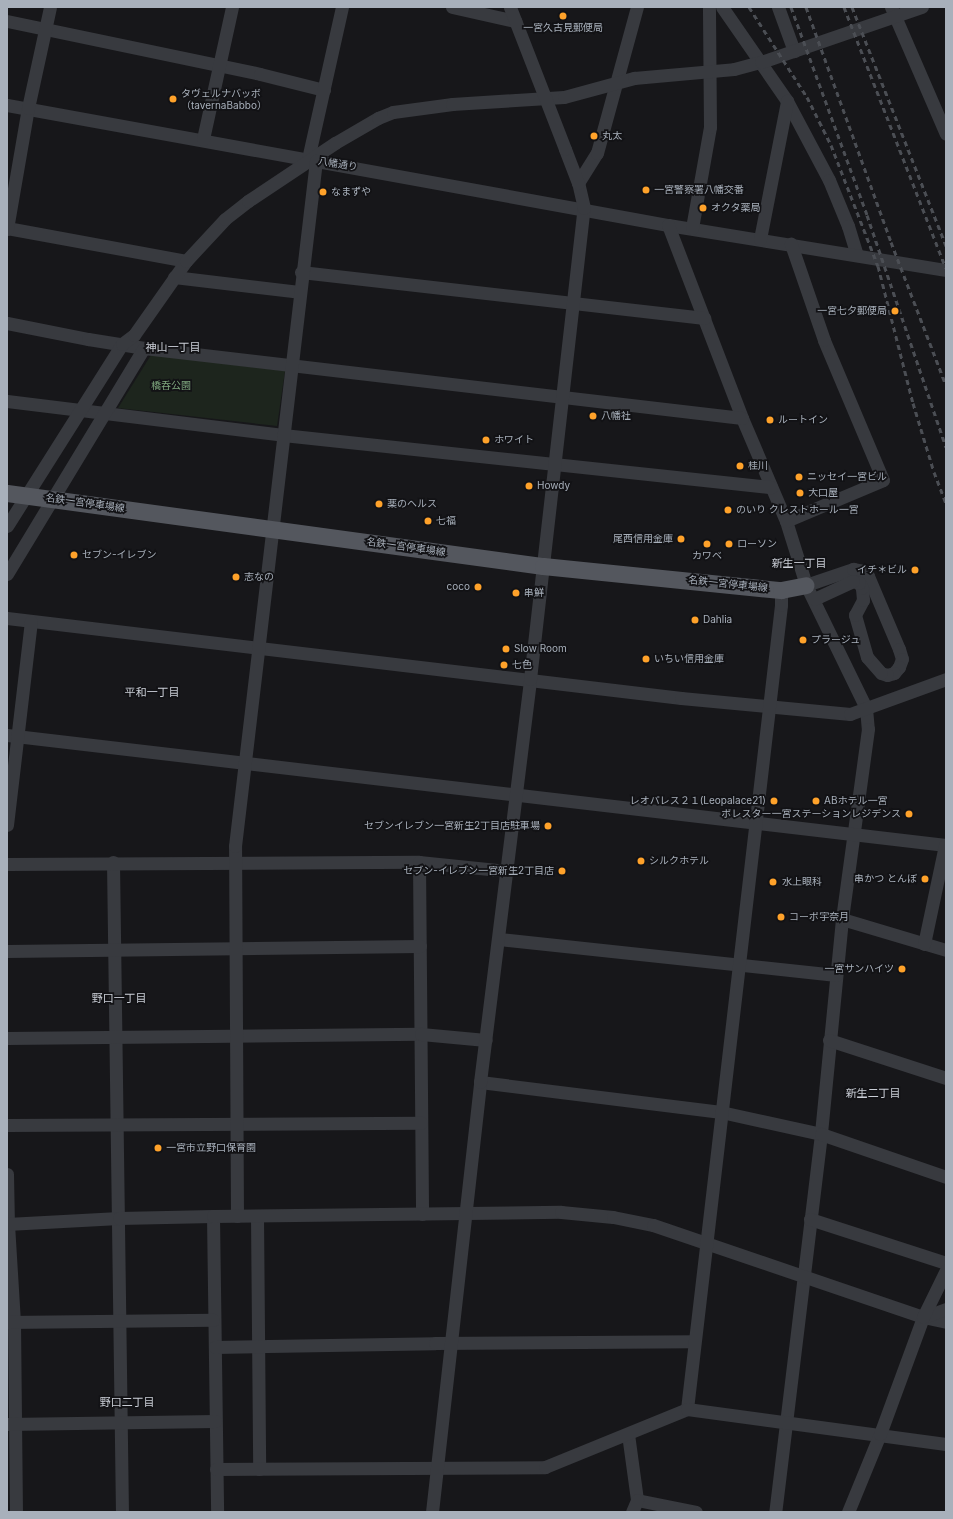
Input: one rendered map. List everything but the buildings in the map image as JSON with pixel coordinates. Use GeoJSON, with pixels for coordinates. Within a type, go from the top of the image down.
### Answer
{"type":"FeatureCollection","features":[{"type":"Feature","properties":{"kind":"main road","name":"名鉄一宮停車場線"},"geometry":{"type":"LineString","coordinates":[[7,493],[273,528],[543,566],[810,592]]}},
{"type":"Feature","properties":{"kind":"street"},"geometry":{"type":"LineString","coordinates":[[50,7],[28,108],[7,228],[186,261]]}},
{"type":"Feature","properties":{"kind":"street"},"geometry":{"type":"LineString","coordinates":[[203,139],[232,7]]}},
{"type":"Feature","properties":{"kind":"street"},"geometry":{"type":"LineString","coordinates":[[237,1216],[235,846],[292,364],[312,160],[324,90],[342,7]]}},
{"type":"Feature","properties":{"kind":"street"},"geometry":{"type":"LineString","coordinates":[[452,7],[515,20]]}},
{"type":"Feature","properties":{"kind":"street"},"geometry":{"type":"LineString","coordinates":[[432,1512],[467,1214],[480,1082],[499,939],[530,679],[584,208],[578,183],[510,7]]}},
{"type":"Feature","properties":{"kind":"street"},"geometry":{"type":"LineString","coordinates":[[578,183],[597,153],[637,7]]}},
{"type":"Feature","properties":{"kind":"street"},"geometry":{"type":"LineString","coordinates":[[692,228],[710,127],[709,7]]}},
{"type":"Feature","properties":{"kind":"street"},"geometry":{"type":"LineString","coordinates":[[722,7],[787,101],[829,180],[858,255]]}},
{"type":"Feature","properties":{"kind":"street"},"geometry":{"type":"LineString","coordinates":[[778,7],[794,51]]}},
{"type":"Feature","properties":{"kind":"street"},"geometry":{"type":"LineString","coordinates":[[7,526],[122,344],[134,335],[186,261],[225,219],[253,197],[312,160],[335,143],[378,118],[393,112],[452,104],[564,97],[634,78],[734,69],[794,51],[893,12],[922,7]]}},
{"type":"Feature","properties":{"kind":"street"},"geometry":{"type":"LineString","coordinates":[[893,12],[946,134]]}},
{"type":"Feature","properties":{"kind":"street"},"geometry":{"type":"LineString","coordinates":[[7,20],[324,90]]}},
{"type":"Feature","properties":{"kind":"street"},"geometry":{"type":"LineString","coordinates":[[760,239],[787,101]]}},
{"type":"Feature","properties":{"kind":"street","name":"八幡通り"},"geometry":{"type":"LineString","coordinates":[[7,105],[584,208],[668,225],[946,270]]}},
{"type":"Feature","properties":{"kind":"street"},"geometry":{"type":"LineString","coordinates":[[668,225],[742,418],[786,521],[810,592],[866,708],[868,729],[842,919],[821,1134],[775,1512]]}},
{"type":"Feature","properties":{"kind":"street"},"geometry":{"type":"LineString","coordinates":[[786,521],[883,480],[824,340],[792,244]]}},
{"type":"Feature","properties":{"kind":"street"},"geometry":{"type":"LineString","coordinates":[[301,272],[704,318]]}},
{"type":"Feature","properties":{"kind":"street"},"geometry":{"type":"LineString","coordinates":[[174,277],[300,292]]}},
{"type":"Feature","properties":{"kind":"street"},"geometry":{"type":"LineString","coordinates":[[7,324],[144,348],[292,364],[742,418]]}},
{"type":"Feature","properties":{"kind":"street"},"geometry":{"type":"LineString","coordinates":[[7,574],[144,348]]}},
{"type":"Feature","properties":{"kind":"street"},"geometry":{"type":"LineString","coordinates":[[7,401],[283,435],[555,463],[771,488]]}},
{"type":"Feature","properties":{"kind":"street"},"geometry":{"type":"LineString","coordinates":[[853,569],[863,570],[868,576],[899,649],[902,659],[899,667],[894,673],[887,675],[881,673],[867,657],[855,615],[863,600],[862,588],[859,583],[853,581],[810,592],[853,569]]}},
{"type":"Feature","properties":{"kind":"street"},"geometry":{"type":"LineString","coordinates":[[687,1409],[768,707],[782,605],[781,590]]}},
{"type":"Feature","properties":{"kind":"street"},"geometry":{"type":"LineString","coordinates":[[7,618],[768,707],[850,714],[946,679]]}},
{"type":"Feature","properties":{"kind":"street"},"geometry":{"type":"LineString","coordinates":[[7,825],[12,736],[31,621]]}},
{"type":"Feature","properties":{"kind":"street"},"geometry":{"type":"LineString","coordinates":[[12,736],[516,794],[854,836],[946,845],[924,944]]}},
{"type":"Feature","properties":{"kind":"street"},"geometry":{"type":"LineString","coordinates":[[7,864],[113,862],[419,862],[506,871]]}},
{"type":"Feature","properties":{"kind":"street"},"geometry":{"type":"LineString","coordinates":[[113,862],[122,1512]]}},
{"type":"Feature","properties":{"kind":"street"},"geometry":{"type":"LineString","coordinates":[[419,862],[422,1214]]}},
{"type":"Feature","properties":{"kind":"street"},"geometry":{"type":"LineString","coordinates":[[842,919],[946,950]]}},
{"type":"Feature","properties":{"kind":"street"},"geometry":{"type":"LineString","coordinates":[[499,939],[739,966],[836,975]]}},
{"type":"Feature","properties":{"kind":"street"},"geometry":{"type":"LineString","coordinates":[[7,951],[420,946]]}},
{"type":"Feature","properties":{"kind":"street"},"geometry":{"type":"LineString","coordinates":[[7,1038],[421,1034],[486,1040]]}},
{"type":"Feature","properties":{"kind":"street"},"geometry":{"type":"LineString","coordinates":[[829,1040],[946,1078]]}},
{"type":"Feature","properties":{"kind":"street"},"geometry":{"type":"LineString","coordinates":[[480,1082],[721,1112],[821,1134],[946,1177]]}},
{"type":"Feature","properties":{"kind":"street"},"geometry":{"type":"LineString","coordinates":[[7,1125],[421,1123]]}},
{"type":"Feature","properties":{"kind":"street"},"geometry":{"type":"LineString","coordinates":[[7,1174],[11,1322],[11,1424],[16,1512]]}},
{"type":"Feature","properties":{"kind":"street"},"geometry":{"type":"LineString","coordinates":[[8,1224],[119,1218],[561,1212],[653,1224],[922,1317],[946,1322]]}},
{"type":"Feature","properties":{"kind":"street"},"geometry":{"type":"LineString","coordinates":[[213,1216],[213,1320],[217,1512]]}},
{"type":"Feature","properties":{"kind":"street"},"geometry":{"type":"LineString","coordinates":[[257,1216],[259,1469]]}},
{"type":"Feature","properties":{"kind":"street"},"geometry":{"type":"LineString","coordinates":[[810,1219],[946,1263]]}},
{"type":"Feature","properties":{"kind":"street"},"geometry":{"type":"LineString","coordinates":[[848,1512],[880,1434],[922,1317],[946,1270]]}},
{"type":"Feature","properties":{"kind":"street"},"geometry":{"type":"LineString","coordinates":[[922,1317],[946,1309]]}},
{"type":"Feature","properties":{"kind":"street"},"geometry":{"type":"LineString","coordinates":[[11,1322],[213,1320]]}},
{"type":"Feature","properties":{"kind":"street"},"geometry":{"type":"LineString","coordinates":[[214,1347],[451,1343],[694,1342]]}},
{"type":"Feature","properties":{"kind":"street"},"geometry":{"type":"LineString","coordinates":[[216,1469],[545,1467],[687,1409],[946,1444]]}},
{"type":"Feature","properties":{"kind":"street"},"geometry":{"type":"LineString","coordinates":[[11,1424],[215,1421]]}},
{"type":"Feature","properties":{"kind":"street"},"geometry":{"type":"LineString","coordinates":[[628,1434],[635,1506],[696,1512]]}},
{"type":"Feature","properties":{"kind":"green space","name":"橋呑公園"},"geometry":{"type":"Polygon","coordinates":[[[151,355],[285,371],[277,426],[118,408],[151,355]]]}},
{"type":"Feature","properties":{"kind":"railway"},"geometry":{"type":"LineString","coordinates":[[749,7],[807,97],[831,145],[878,266],[913,403],[934,472],[946,504]]}},
{"type":"Feature","properties":{"kind":"railway"},"geometry":{"type":"LineString","coordinates":[[791,7],[867,215],[946,447]]}},
{"type":"Feature","properties":{"kind":"railway"},"geometry":{"type":"LineString","coordinates":[[806,7],[891,242],[946,385]]}},
{"type":"Feature","properties":{"kind":"railway"},"geometry":{"type":"LineString","coordinates":[[844,7],[946,268]]}},
{"type":"Feature","properties":{"kind":"railway"},"geometry":{"type":"LineString","coordinates":[[852,7],[946,246]]}},
{"type":"Feature","properties":{"kind":"place","name":"一宮久古見郵便局"},"geometry":{"type":"Point","coordinates":[563,16]}},
{"type":"Feature","properties":{"kind":"place","name":"タヴェルナバッボ （tavernaBabbo）"},"geometry":{"type":"Point","coordinates":[173,99]}},
{"type":"Feature","properties":{"kind":"place","name":"丸太"},"geometry":{"type":"Point","coordinates":[594,136]}},
{"type":"Feature","properties":{"kind":"place","name":"一宮警察署八幡交番"},"geometry":{"type":"Point","coordinates":[646,190]}},
{"type":"Feature","properties":{"kind":"place","name":"なまずや"},"geometry":{"type":"Point","coordinates":[323,192]}},
{"type":"Feature","properties":{"kind":"place","name":"オクタ薬局"},"geometry":{"type":"Point","coordinates":[703,208]}},
{"type":"Feature","properties":{"kind":"place","name":"一宮七夕郵便局"},"geometry":{"type":"Point","coordinates":[895,311]}},
{"type":"Feature","properties":{"kind":"place","name":"八幡社"},"geometry":{"type":"Point","coordinates":[593,416]}},
{"type":"Feature","properties":{"kind":"place","name":"ルートイン"},"geometry":{"type":"Point","coordinates":[770,420]}},
{"type":"Feature","properties":{"kind":"place","name":"ホワイト"},"geometry":{"type":"Point","coordinates":[486,440]}},
{"type":"Feature","properties":{"kind":"place","name":"桂川"},"geometry":{"type":"Point","coordinates":[740,466]}},
{"type":"Feature","properties":{"kind":"place","name":"ニッセイ一宮ビル"},"geometry":{"type":"Point","coordinates":[799,477]}},
{"type":"Feature","properties":{"kind":"place","name":"Howdy"},"geometry":{"type":"Point","coordinates":[529,486]}},
{"type":"Feature","properties":{"kind":"place","name":"大口屋"},"geometry":{"type":"Point","coordinates":[800,493]}},
{"type":"Feature","properties":{"kind":"place","name":"薬のヘルス"},"geometry":{"type":"Point","coordinates":[379,504]}},
{"type":"Feature","properties":{"kind":"place","name":"のいり クレストホール一宮"},"geometry":{"type":"Point","coordinates":[728,510]}},
{"type":"Feature","properties":{"kind":"place","name":"七福"},"geometry":{"type":"Point","coordinates":[428,521]}},
{"type":"Feature","properties":{"kind":"place","name":"尾西信用金庫"},"geometry":{"type":"Point","coordinates":[681,539]}},
{"type":"Feature","properties":{"kind":"place","name":"カワベ"},"geometry":{"type":"Point","coordinates":[707,544]}},
{"type":"Feature","properties":{"kind":"place","name":"ローソン"},"geometry":{"type":"Point","coordinates":[729,544]}},
{"type":"Feature","properties":{"kind":"place","name":"セブン-イレブン"},"geometry":{"type":"Point","coordinates":[74,555]}},
{"type":"Feature","properties":{"kind":"place","name":"イチ＊ビル"},"geometry":{"type":"Point","coordinates":[915,570]}},
{"type":"Feature","properties":{"kind":"place","name":"志なの"},"geometry":{"type":"Point","coordinates":[236,577]}},
{"type":"Feature","properties":{"kind":"place","name":"coco"},"geometry":{"type":"Point","coordinates":[478,587]}},
{"type":"Feature","properties":{"kind":"place","name":"串鮮"},"geometry":{"type":"Point","coordinates":[516,593]}},
{"type":"Feature","properties":{"kind":"place","name":"Dahlia"},"geometry":{"type":"Point","coordinates":[695,620]}},
{"type":"Feature","properties":{"kind":"place","name":"プラージュ"},"geometry":{"type":"Point","coordinates":[803,640]}},
{"type":"Feature","properties":{"kind":"place","name":"Slow Room"},"geometry":{"type":"Point","coordinates":[506,649]}},
{"type":"Feature","properties":{"kind":"place","name":"いちい信用金庫"},"geometry":{"type":"Point","coordinates":[646,659]}},
{"type":"Feature","properties":{"kind":"place","name":"七色"},"geometry":{"type":"Point","coordinates":[504,665]}},
{"type":"Feature","properties":{"kind":"place","name":"レオパレス２１(Leopalace21)"},"geometry":{"type":"Point","coordinates":[774,801]}},
{"type":"Feature","properties":{"kind":"place","name":"ABホテル一宮"},"geometry":{"type":"Point","coordinates":[816,801]}},
{"type":"Feature","properties":{"kind":"place","name":"ポレスター一宮ステーションレジデンス"},"geometry":{"type":"Point","coordinates":[909,814]}},
{"type":"Feature","properties":{"kind":"place","name":"セブンイレブン一宮新生2丁目店駐車場"},"geometry":{"type":"Point","coordinates":[548,826]}},
{"type":"Feature","properties":{"kind":"place","name":"シルクホテル"},"geometry":{"type":"Point","coordinates":[641,861]}},
{"type":"Feature","properties":{"kind":"place","name":"セブン-イレブン一宮新生2丁目店"},"geometry":{"type":"Point","coordinates":[562,871]}},
{"type":"Feature","properties":{"kind":"place","name":"串かつ とんぼ"},"geometry":{"type":"Point","coordinates":[925,879]}},
{"type":"Feature","properties":{"kind":"place","name":"水上眼科"},"geometry":{"type":"Point","coordinates":[773,882]}},
{"type":"Feature","properties":{"kind":"place","name":"コーポ宇奈月"},"geometry":{"type":"Point","coordinates":[781,917]}},
{"type":"Feature","properties":{"kind":"place","name":"一宮サンハイツ"},"geometry":{"type":"Point","coordinates":[902,969]}},
{"type":"Feature","properties":{"kind":"place","name":"一宮市立野口保育園"},"geometry":{"type":"Point","coordinates":[158,1148]}},
{"type":"Feature","properties":{"kind":"district","name":"神山一丁目"},"geometry":{"type":"Point","coordinates":[173,347]}},
{"type":"Feature","properties":{"kind":"district","name":"新生一丁目"},"geometry":{"type":"Point","coordinates":[799,563]}},
{"type":"Feature","properties":{"kind":"district","name":"平和一丁目"},"geometry":{"type":"Point","coordinates":[152,692]}},
{"type":"Feature","properties":{"kind":"district","name":"野口一丁目"},"geometry":{"type":"Point","coordinates":[119,998]}},
{"type":"Feature","properties":{"kind":"district","name":"新生二丁目"},"geometry":{"type":"Point","coordinates":[873,1093]}},
{"type":"Feature","properties":{"kind":"district","name":"野口二丁目"},"geometry":{"type":"Point","coordinates":[127,1402]}}]}
